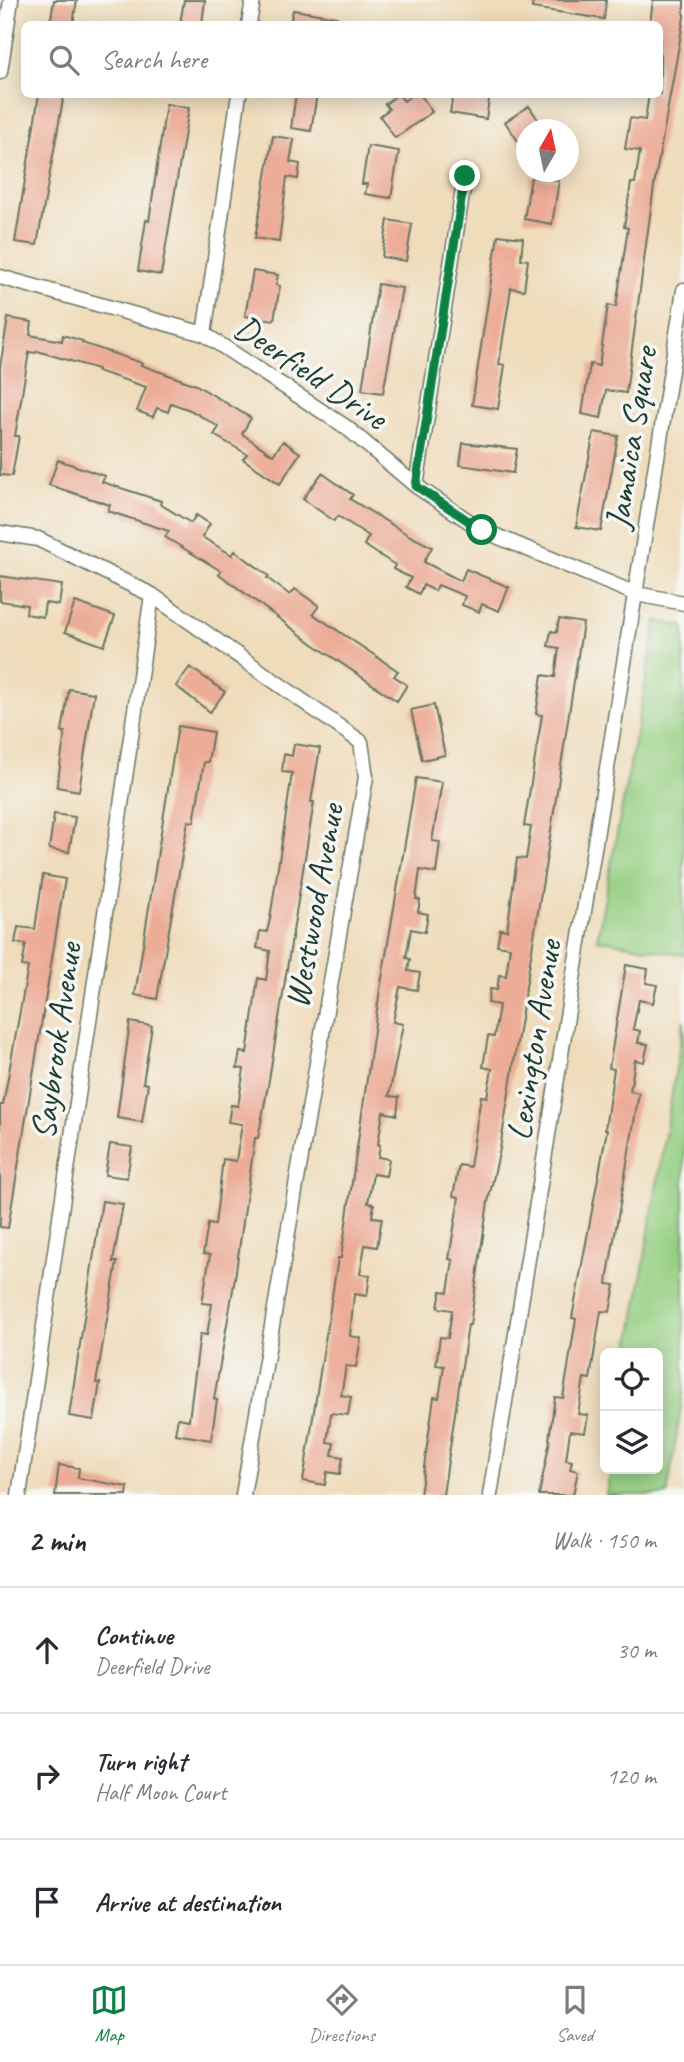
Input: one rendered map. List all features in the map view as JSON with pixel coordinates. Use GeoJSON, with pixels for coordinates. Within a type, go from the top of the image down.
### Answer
{"type":"FeatureCollection","features":[{"type":"Feature","properties":{"kind":"street"},"geometry":{"type":"LineString","coordinates":[[0,72],[11,0]]}},
{"type":"Feature","properties":{"kind":"street"},"geometry":{"type":"LineString","coordinates":[[250,21],[253,0]]}},
{"type":"Feature","properties":{"kind":"street"},"geometry":{"type":"LineString","coordinates":[[204,334],[238,98]]}},
{"type":"Feature","properties":{"kind":"street"},"geometry":{"type":"LineString","coordinates":[[416,486],[465,176]]}},
{"type":"Feature","properties":{"kind":"street","name":"Deerfield Drive"},"geometry":{"type":"LineString","coordinates":[[0,277],[204,334],[346,427],[416,486],[482,530],[636,594],[684,603]]}},
{"type":"Feature","properties":{"kind":"street","name":"Jamaica Square"},"geometry":{"type":"LineString","coordinates":[[636,594],[684,290]]}},
{"type":"Feature","properties":{"kind":"street","name":"Westwood Avenue"},"geometry":{"type":"LineString","coordinates":[[0,533],[38,539],[152,595],[361,742],[366,777],[243,1495]]}},
{"type":"Feature","properties":{"kind":"street","name":"Lexington Avenue"},"geometry":{"type":"LineString","coordinates":[[490,1495],[636,594]]}},
{"type":"Feature","properties":{"kind":"street","name":"Saybrook Avenue"},"geometry":{"type":"LineString","coordinates":[[19,1495],[152,595]]}},
{"type":"Feature","properties":{"kind":"green space"},"geometry":{"type":"Polygon","coordinates":[[[657,621],[684,626],[684,955],[597,939],[657,621]]]}},
{"type":"Feature","properties":{"kind":"green space"},"geometry":{"type":"Polygon","coordinates":[[[684,1020],[684,1389],[667,1495],[606,1495],[610,1474],[663,1474],[663,1348],[630,1348],[684,1020]]]}},
{"type":"Feature","properties":{"kind":"building"},"geometry":{"type":"Polygon","coordinates":[[[54,0],[77,0],[74,21],[50,21],[54,0]]]}},
{"type":"Feature","properties":{"kind":"building"},"geometry":{"type":"Polygon","coordinates":[[[184,0],[205,0],[202,21],[180,21],[184,0]]]}},
{"type":"Feature","properties":{"kind":"building"},"geometry":{"type":"Polygon","coordinates":[[[533,0],[606,0],[604,19],[532,8],[533,0]]]}},
{"type":"Feature","properties":{"kind":"building"},"geometry":{"type":"Polygon","coordinates":[[[653,0],[684,0],[684,17],[654,186],[626,393],[606,390],[601,418],[582,414],[590,364],[599,366],[608,305],[616,307],[628,228],[624,227],[631,183],[635,183],[640,151],[625,149],[630,118],[645,120],[648,98],[663,98],[663,21],[650,21],[653,0]]]}},
{"type":"Feature","properties":{"kind":"building"},"geometry":{"type":"Polygon","coordinates":[[[293,10],[337,17],[337,21],[291,21],[293,10]]]}},
{"type":"Feature","properties":{"kind":"building"},"geometry":{"type":"Polygon","coordinates":[[[38,98],[63,98],[37,245],[15,242],[38,98]]]}},
{"type":"Feature","properties":{"kind":"building"},"geometry":{"type":"Polygon","coordinates":[[[295,98],[316,98],[311,131],[291,128],[295,98]]]}},
{"type":"Feature","properties":{"kind":"building"},"geometry":{"type":"Polygon","coordinates":[[[393,98],[401,98],[404,101],[408,98],[423,98],[432,112],[395,138],[380,116],[389,109],[385,104],[393,98]]]}},
{"type":"Feature","properties":{"kind":"building"},"geometry":{"type":"Polygon","coordinates":[[[452,98],[489,98],[486,119],[450,113],[452,98]]]}},
{"type":"Feature","properties":{"kind":"building"},"geometry":{"type":"Polygon","coordinates":[[[166,104],[189,108],[161,275],[138,271],[146,220],[149,221],[166,104]]]}},
{"type":"Feature","properties":{"kind":"building"},"geometry":{"type":"Polygon","coordinates":[[[529,106],[538,119],[516,119],[516,138],[505,122],[529,106]]]}},
{"type":"Feature","properties":{"kind":"building"},"geometry":{"type":"Polygon","coordinates":[[[273,136],[294,139],[290,162],[300,164],[298,179],[287,177],[279,242],[255,238],[273,136]]]}},
{"type":"Feature","properties":{"kind":"building"},"geometry":{"type":"Polygon","coordinates":[[[368,146],[399,151],[391,198],[365,194],[367,184],[362,184],[368,146]]]}},
{"type":"Feature","properties":{"kind":"building"},"geometry":{"type":"Polygon","coordinates":[[[530,182],[559,182],[552,224],[524,219],[530,182]]]}},
{"type":"Feature","properties":{"kind":"building"},"geometry":{"type":"Polygon","coordinates":[[[388,220],[412,224],[406,261],[382,257],[388,220]]]}},
{"type":"Feature","properties":{"kind":"building"},"geometry":{"type":"Polygon","coordinates":[[[498,235],[523,238],[521,259],[528,260],[524,290],[511,288],[499,364],[505,365],[498,409],[472,405],[498,235]]]}},
{"type":"Feature","properties":{"kind":"building"},"geometry":{"type":"Polygon","coordinates":[[[253,271],[278,275],[276,285],[280,286],[274,320],[245,316],[253,271]]]}},
{"type":"Feature","properties":{"kind":"building"},"geometry":{"type":"Polygon","coordinates":[[[378,284],[402,288],[383,393],[362,390],[378,284]]]}},
{"type":"Feature","properties":{"kind":"building"},"geometry":{"type":"Polygon","coordinates":[[[8,318],[32,322],[30,335],[62,341],[63,335],[83,341],[82,343],[196,385],[251,418],[242,434],[273,455],[283,441],[300,453],[280,484],[243,459],[247,454],[214,435],[219,427],[190,410],[171,403],[168,412],[157,408],[153,417],[137,411],[146,387],[37,351],[29,352],[15,436],[19,436],[12,476],[0,475],[0,367],[8,318]]]}},
{"type":"Feature","properties":{"kind":"building"},"geometry":{"type":"Polygon","coordinates":[[[594,432],[618,436],[601,531],[576,527],[594,432]]]}},
{"type":"Feature","properties":{"kind":"building"},"geometry":{"type":"Polygon","coordinates":[[[463,443],[517,449],[513,473],[460,465],[463,443]]]}},
{"type":"Feature","properties":{"kind":"building"},"geometry":{"type":"Polygon","coordinates":[[[58,460],[105,476],[102,482],[161,501],[160,504],[191,523],[196,515],[210,524],[202,537],[232,555],[235,551],[290,595],[295,589],[319,606],[313,614],[398,671],[394,676],[407,685],[397,701],[313,644],[219,574],[221,571],[165,537],[169,531],[108,511],[110,505],[49,485],[58,460]]]}},
{"type":"Feature","properties":{"kind":"building"},"geometry":{"type":"Polygon","coordinates":[[[322,473],[353,495],[350,499],[432,547],[424,562],[461,581],[466,569],[509,587],[499,611],[482,604],[479,612],[462,605],[465,596],[438,585],[435,591],[423,585],[419,594],[406,587],[411,578],[393,569],[395,565],[364,545],[369,536],[338,516],[334,521],[303,499],[322,473]]]}},
{"type":"Feature","properties":{"kind":"building"},"geometry":{"type":"Polygon","coordinates":[[[0,576],[62,585],[59,605],[45,603],[43,617],[26,614],[27,605],[0,601],[0,576]]]}},
{"type":"Feature","properties":{"kind":"building"},"geometry":{"type":"Polygon","coordinates":[[[75,602],[115,616],[104,646],[65,632],[75,602]]]}},
{"type":"Feature","properties":{"kind":"building"},"geometry":{"type":"Polygon","coordinates":[[[559,619],[583,623],[549,843],[500,1149],[488,1202],[468,1325],[443,1495],[420,1495],[434,1397],[439,1398],[444,1366],[436,1365],[440,1337],[448,1338],[452,1310],[438,1308],[441,1291],[448,1292],[453,1260],[449,1259],[459,1197],[453,1196],[459,1165],[470,1167],[481,1096],[487,1097],[492,1069],[483,1067],[488,1036],[494,1037],[499,1005],[488,1003],[490,989],[497,990],[499,975],[506,976],[510,947],[497,945],[500,929],[507,930],[517,858],[526,859],[531,827],[524,826],[542,715],[536,714],[542,675],[555,677],[559,648],[548,646],[551,631],[557,632],[559,619]]]}},
{"type":"Feature","properties":{"kind":"building"},"geometry":{"type":"Polygon","coordinates":[[[190,667],[225,692],[210,712],[176,686],[190,667]]]}},
{"type":"Feature","properties":{"kind":"building"},"geometry":{"type":"Polygon","coordinates":[[[69,689],[94,693],[79,791],[57,787],[69,689]]]}},
{"type":"Feature","properties":{"kind":"building"},"geometry":{"type":"Polygon","coordinates":[[[434,705],[445,755],[422,760],[411,710],[434,705]]]}},
{"type":"Feature","properties":{"kind":"building"},"geometry":{"type":"Polygon","coordinates":[[[178,726],[213,732],[208,762],[204,762],[194,822],[188,821],[157,999],[135,995],[178,726]]]}},
{"type":"Feature","properties":{"kind":"building"},"geometry":{"type":"Polygon","coordinates":[[[294,744],[320,748],[311,802],[314,802],[268,1086],[258,1138],[255,1138],[214,1399],[217,1400],[211,1440],[175,1434],[178,1418],[189,1420],[200,1334],[207,1335],[212,1304],[202,1303],[210,1255],[203,1254],[208,1224],[215,1225],[223,1159],[236,1161],[242,1124],[228,1122],[231,1105],[238,1106],[244,1069],[237,1068],[240,1052],[247,1053],[258,978],[266,980],[270,951],[257,948],[260,931],[267,932],[270,919],[292,773],[282,772],[284,754],[292,756],[294,744]]]}},
{"type":"Feature","properties":{"kind":"building"},"geometry":{"type":"Polygon","coordinates":[[[416,778],[442,782],[432,841],[440,842],[436,873],[420,870],[416,899],[420,900],[418,912],[428,914],[425,932],[411,929],[406,958],[410,959],[408,971],[420,973],[417,990],[400,987],[393,1022],[403,1024],[389,1096],[399,1097],[397,1115],[383,1112],[378,1157],[389,1159],[386,1176],[373,1174],[368,1203],[374,1204],[372,1217],[382,1218],[377,1247],[365,1245],[360,1274],[370,1275],[367,1296],[354,1294],[350,1336],[361,1338],[356,1367],[346,1366],[341,1395],[351,1397],[348,1415],[331,1413],[327,1442],[334,1443],[332,1455],[343,1457],[340,1474],[327,1472],[325,1485],[303,1481],[338,1258],[341,1258],[379,996],[416,778]]]}},
{"type":"Feature","properties":{"kind":"building"},"geometry":{"type":"Polygon","coordinates":[[[54,814],[75,817],[69,852],[49,849],[54,814]]]}},
{"type":"Feature","properties":{"kind":"building"},"geometry":{"type":"Polygon","coordinates":[[[43,875],[65,879],[8,1228],[0,1227],[0,1105],[3,1105],[28,967],[22,966],[26,944],[15,943],[18,927],[35,929],[43,875]]]}},
{"type":"Feature","properties":{"kind":"building"},"geometry":{"type":"Polygon","coordinates":[[[626,965],[648,969],[646,983],[657,985],[653,1003],[639,1000],[633,1029],[640,1031],[638,1043],[648,1044],[644,1062],[635,1060],[630,1091],[639,1093],[608,1275],[607,1284],[615,1285],[610,1312],[601,1311],[590,1379],[584,1378],[578,1414],[588,1415],[585,1433],[570,1431],[566,1460],[572,1461],[570,1469],[578,1471],[573,1495],[539,1495],[555,1397],[563,1398],[576,1319],[572,1318],[607,1130],[605,1129],[614,1069],[609,1068],[626,965]]]}},
{"type":"Feature","properties":{"kind":"building"},"geometry":{"type":"Polygon","coordinates":[[[130,1022],[152,1026],[143,1083],[148,1084],[142,1122],[117,1118],[130,1022]]]}},
{"type":"Feature","properties":{"kind":"building"},"geometry":{"type":"Polygon","coordinates":[[[110,1144],[132,1147],[127,1178],[105,1175],[110,1144]]]}},
{"type":"Feature","properties":{"kind":"building"},"geometry":{"type":"Polygon","coordinates":[[[102,1201],[123,1204],[113,1262],[117,1262],[96,1383],[100,1383],[94,1420],[69,1416],[102,1201]]]}},
{"type":"Feature","properties":{"kind":"building"},"geometry":{"type":"Polygon","coordinates":[[[59,1465],[79,1468],[78,1478],[128,1487],[127,1495],[55,1495],[59,1465]]]}},
{"type":"Feature","properties":{"kind":"route"},"geometry":{"type":"LineString","coordinates":[[465,176],[416,486],[482,530]]}}]}
